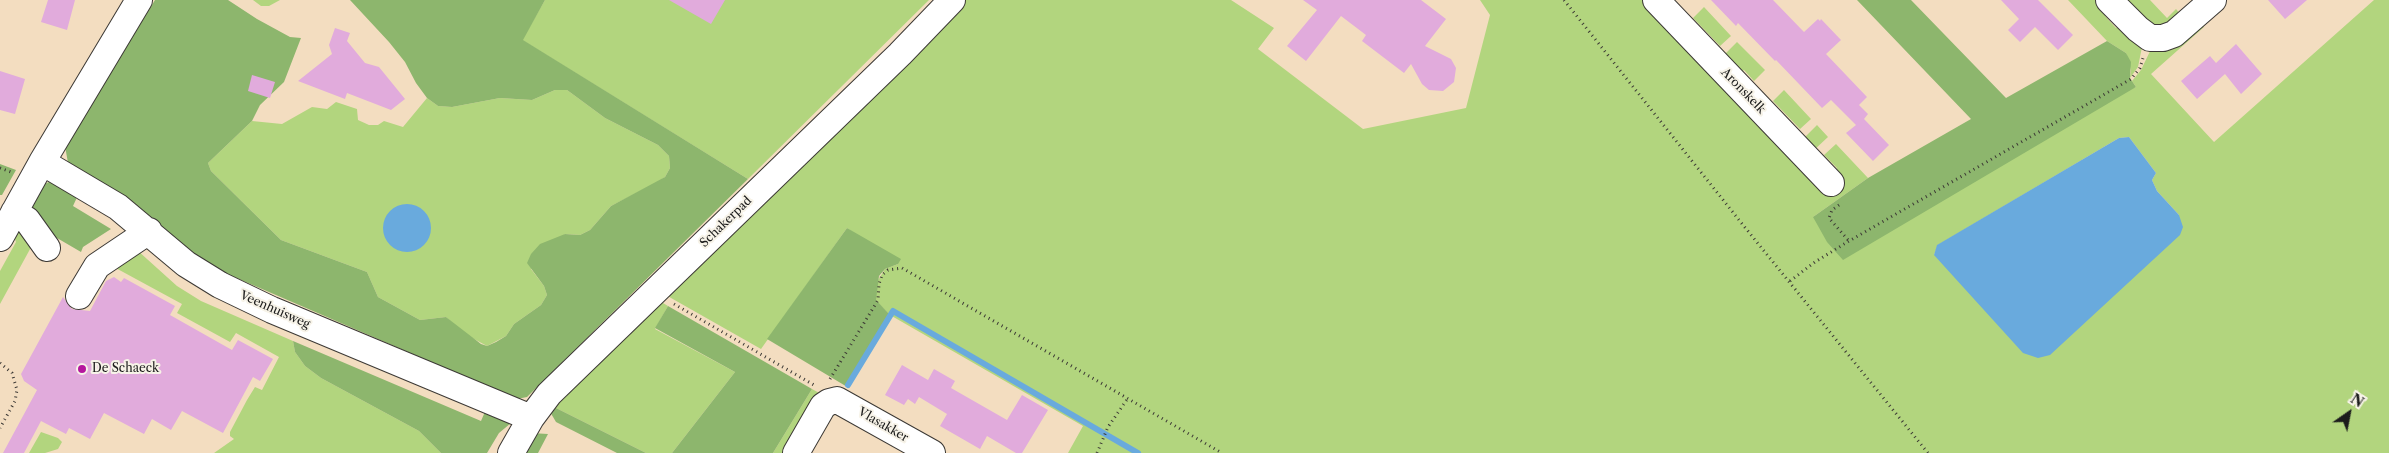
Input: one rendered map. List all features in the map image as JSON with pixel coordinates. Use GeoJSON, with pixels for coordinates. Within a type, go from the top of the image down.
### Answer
{"type":"FeatureCollection","features":[{"type":"Feature","properties":{"kind":"street"},"geometry":{"type":"LineString","coordinates":[[0,238],[42,162],[139,0]]}},
{"type":"Feature","properties":{"kind":"street","name":"Schakerpad"},"geometry":{"type":"LineString","coordinates":[[511,453],[531,418],[549,394],[900,54],[952,0]]}},
{"type":"Feature","properties":{"kind":"street","name":"Aronskelk"},"geometry":{"type":"LineString","coordinates":[[1656,0],[1831,183]]}},
{"type":"Feature","properties":{"kind":"street"},"geometry":{"type":"LineString","coordinates":[[2109,0],[2138,30],[2150,38],[2163,38],[2174,34],[2213,0]]}},
{"type":"Feature","properties":{"kind":"street","name":"Veenhuisweg"},"geometry":{"type":"LineString","coordinates":[[42,162],[118,207],[149,231],[186,264],[220,284],[281,313],[531,418]]}},
{"type":"Feature","properties":{"kind":"street"},"geometry":{"type":"LineString","coordinates":[[14,212],[27,220],[47,248]]}},
{"type":"Feature","properties":{"kind":"street"},"geometry":{"type":"LineString","coordinates":[[79,296],[97,266],[149,231]]}},
{"type":"Feature","properties":{"kind":"street"},"geometry":{"type":"LineString","coordinates":[[796,453],[828,395]]}},
{"type":"Feature","properties":{"kind":"street","name":"Vlasakker"},"geometry":{"type":"LineString","coordinates":[[828,395],[932,453]]}},
{"type":"Feature","properties":{"kind":"path"},"geometry":{"type":"LineString","coordinates":[[1564,0],[1743,226],[1790,281],[1928,453]]}},
{"type":"Feature","properties":{"kind":"path"},"geometry":{"type":"LineString","coordinates":[[1790,281],[1842,245],[2131,79],[2140,68],[2150,38]]}},
{"type":"Feature","properties":{"kind":"path"},"geometry":{"type":"LineString","coordinates":[[1831,183],[1846,196],[1844,203],[1832,210],[1829,218],[1849,241]]}},
{"type":"Feature","properties":{"kind":"path"},"geometry":{"type":"LineString","coordinates":[[654,293],[828,395],[878,300],[879,284],[882,275],[888,270],[902,268],[1222,453]]}},
{"type":"Feature","properties":{"kind":"path"},"geometry":{"type":"LineString","coordinates":[[0,363],[12,373],[17,390],[15,401],[0,428]]}},
{"type":"Feature","properties":{"kind":"path"},"geometry":{"type":"LineString","coordinates":[[1097,453],[1108,427],[1128,398]]}},
{"type":"Feature","properties":{"kind":"green space"},"geometry":{"type":"Polygon","coordinates":[[[155,0],[228,0],[290,37],[301,38],[284,82],[260,105],[252,121],[208,163],[211,171],[281,240],[367,272],[378,297],[420,320],[446,317],[481,344],[487,346],[506,336],[514,324],[541,305],[547,295],[544,286],[527,263],[531,254],[540,244],[565,234],[580,235],[590,230],[611,206],[665,177],[670,168],[669,156],[658,145],[605,118],[567,90],[555,90],[532,100],[500,98],[452,107],[438,106],[427,98],[416,83],[405,62],[350,0],[545,0],[523,40],[748,179],[527,397],[517,399],[211,267],[68,163],[65,146],[155,0]]]}},
{"type":"Feature","properties":{"kind":"green space"},"geometry":{"type":"Polygon","coordinates":[[[253,0],[280,0],[269,6],[261,6],[253,0]]]}},
{"type":"Feature","properties":{"kind":"green space"},"geometry":{"type":"Polygon","coordinates":[[[545,0],[929,0],[748,179],[522,40],[545,0]]]}},
{"type":"Feature","properties":{"kind":"green space"},"geometry":{"type":"Polygon","coordinates":[[[962,0],[1231,0],[1274,28],[1258,49],[1363,129],[1466,108],[1490,15],[1480,0],[1646,0],[1833,172],[1837,168],[1824,155],[1836,144],[1868,178],[1813,217],[2136,87],[2132,81],[2141,70],[2153,45],[2199,22],[2204,27],[2151,74],[2214,142],[2374,0],[2389,0],[2389,453],[1068,453],[1083,426],[890,315],[875,300],[877,282],[885,269],[898,264],[847,228],[761,349],[664,294],[962,0]],[[2129,137],[2119,138],[1938,245],[1934,255],[2179,215],[2157,191],[2152,180],[2156,173],[2129,137]]]}},
{"type":"Feature","properties":{"kind":"green space"},"geometry":{"type":"Polygon","coordinates":[[[1857,0],[1911,0],[2006,98],[2107,41],[2126,53],[2131,62],[2130,78],[2136,87],[1843,260],[1827,242],[1813,217],[1868,178],[1971,119],[1857,0]]]}},
{"type":"Feature","properties":{"kind":"green space"},"geometry":{"type":"Polygon","coordinates":[[[2068,0],[2099,0],[2110,11],[2105,16],[2116,28],[2122,24],[2143,42],[2138,67],[2130,78],[2131,70],[2126,53],[2107,41],[2068,0]]]}},
{"type":"Feature","properties":{"kind":"green space"},"geometry":{"type":"Polygon","coordinates":[[[2121,0],[2150,0],[2167,18],[2176,9],[2182,16],[2156,30],[2121,0]]]}},
{"type":"Feature","properties":{"kind":"green space"},"geometry":{"type":"Polygon","coordinates":[[[1704,7],[1731,36],[1720,46],[1693,18],[1704,7]]]}},
{"type":"Feature","properties":{"kind":"green space"},"geometry":{"type":"Polygon","coordinates":[[[1737,42],[1765,70],[1754,81],[1744,70],[1739,74],[1722,57],[1737,42]]]}},
{"type":"Feature","properties":{"kind":"green space"},"geometry":{"type":"Polygon","coordinates":[[[555,90],[567,90],[605,118],[658,145],[669,156],[670,168],[665,177],[658,182],[611,206],[590,230],[580,235],[565,234],[531,269],[544,286],[547,295],[541,305],[514,324],[506,336],[487,346],[463,333],[446,317],[420,320],[378,297],[367,272],[281,240],[211,171],[208,163],[252,121],[282,124],[312,107],[327,109],[336,102],[357,109],[358,120],[369,125],[378,125],[384,121],[403,127],[427,98],[438,106],[452,107],[500,98],[532,100],[555,90]]]}},
{"type":"Feature","properties":{"kind":"green space"},"geometry":{"type":"Polygon","coordinates":[[[1784,90],[1811,119],[1800,129],[1773,101],[1784,90]]]}},
{"type":"Feature","properties":{"kind":"green space"},"geometry":{"type":"Polygon","coordinates":[[[1817,125],[1828,137],[1813,151],[1802,140],[1817,125]]]}},
{"type":"Feature","properties":{"kind":"green space"},"geometry":{"type":"Polygon","coordinates":[[[0,164],[16,170],[2,195],[0,195],[0,164]]]}},
{"type":"Feature","properties":{"kind":"green space"},"geometry":{"type":"Polygon","coordinates":[[[49,182],[59,184],[79,193],[73,206],[111,229],[83,247],[81,252],[45,231],[33,214],[31,200],[40,186],[49,182]]]}},
{"type":"Feature","properties":{"kind":"green space"},"geometry":{"type":"Polygon","coordinates":[[[847,228],[901,259],[898,264],[885,269],[879,276],[876,300],[890,315],[849,388],[767,339],[847,228]]]}},
{"type":"Feature","properties":{"kind":"green space"},"geometry":{"type":"Polygon","coordinates":[[[16,229],[35,240],[0,304],[0,271],[16,242],[13,233],[16,229]]]}},
{"type":"Feature","properties":{"kind":"green space"},"geometry":{"type":"Polygon","coordinates":[[[137,250],[177,286],[201,301],[293,341],[295,352],[305,366],[321,378],[419,431],[441,453],[214,453],[234,439],[230,436],[230,432],[247,400],[255,387],[262,390],[279,357],[236,333],[230,342],[177,313],[182,304],[112,266],[137,250]]]}},
{"type":"Feature","properties":{"kind":"green space"},"geometry":{"type":"Polygon","coordinates":[[[658,300],[668,306],[655,329],[735,372],[672,453],[646,453],[552,406],[658,300]]]}},
{"type":"Feature","properties":{"kind":"green space"},"geometry":{"type":"Polygon","coordinates":[[[668,306],[812,389],[773,453],[672,453],[735,372],[655,328],[668,306]]]}},
{"type":"Feature","properties":{"kind":"green space"},"geometry":{"type":"Polygon","coordinates":[[[293,341],[481,421],[487,407],[511,423],[499,433],[487,453],[441,453],[419,431],[321,378],[305,366],[295,352],[293,341]]]}},
{"type":"Feature","properties":{"kind":"green space"},"geometry":{"type":"Polygon","coordinates":[[[812,389],[823,395],[790,453],[773,453],[812,389]]]}},
{"type":"Feature","properties":{"kind":"green space"},"geometry":{"type":"Polygon","coordinates":[[[552,406],[646,453],[617,453],[556,422],[549,410],[552,406]]]}},
{"type":"Feature","properties":{"kind":"green space"},"geometry":{"type":"Polygon","coordinates":[[[41,432],[58,438],[62,442],[58,449],[45,453],[29,453],[41,432]]]}},
{"type":"Feature","properties":{"kind":"green space"},"geometry":{"type":"Polygon","coordinates":[[[531,433],[548,434],[538,453],[520,453],[531,433]]]}},
{"type":"Feature","properties":{"kind":"water"},"geometry":{"type":"Polygon","coordinates":[[[2129,137],[2156,173],[2152,180],[2157,191],[2179,215],[2183,227],[2180,235],[2050,355],[2038,358],[2023,353],[1934,255],[1937,245],[2119,138],[2129,137]]]}},
{"type":"Feature","properties":{"kind":"water"},"geometry":{"type":"Polygon","coordinates":[[[407,204],[416,206],[424,211],[429,219],[431,228],[429,237],[424,245],[416,250],[407,252],[398,250],[390,245],[385,237],[383,228],[385,219],[390,211],[398,206],[407,204]]]}},
{"type":"Feature","properties":{"kind":"building"},"geometry":{"type":"Polygon","coordinates":[[[48,0],[75,0],[67,30],[41,22],[48,0]]]}},
{"type":"Feature","properties":{"kind":"building"},"geometry":{"type":"Polygon","coordinates":[[[669,0],[725,0],[711,24],[669,0]]]}},
{"type":"Feature","properties":{"kind":"building"},"geometry":{"type":"Polygon","coordinates":[[[1303,0],[1421,0],[1446,19],[1425,46],[1451,59],[1456,68],[1454,82],[1443,91],[1429,90],[1422,84],[1411,64],[1404,73],[1362,41],[1366,35],[1341,16],[1306,61],[1287,46],[1317,10],[1303,0]]]}},
{"type":"Feature","properties":{"kind":"building"},"geometry":{"type":"Polygon","coordinates":[[[1711,0],[1773,0],[1804,32],[1818,19],[1820,21],[1821,19],[1841,40],[1826,54],[1867,97],[1859,105],[1868,114],[1864,119],[1889,145],[1873,161],[1846,133],[1856,125],[1831,100],[1822,108],[1738,23],[1736,26],[1711,0]]]}},
{"type":"Feature","properties":{"kind":"building"},"geometry":{"type":"Polygon","coordinates":[[[2001,0],[2038,0],[2073,35],[2058,50],[2035,27],[2020,42],[2008,30],[2019,19],[2001,0]]]}},
{"type":"Feature","properties":{"kind":"building"},"geometry":{"type":"Polygon","coordinates":[[[2268,0],[2307,0],[2285,19],[2268,0]]]}},
{"type":"Feature","properties":{"kind":"building"},"geometry":{"type":"Polygon","coordinates":[[[335,28],[350,33],[347,41],[365,63],[379,67],[405,99],[391,110],[347,93],[345,99],[298,81],[332,54],[329,45],[335,28]]]}},
{"type":"Feature","properties":{"kind":"building"},"geometry":{"type":"Polygon","coordinates":[[[2236,44],[2262,74],[2241,94],[2225,74],[2197,99],[2181,81],[2210,56],[2216,63],[2236,44]]]}},
{"type":"Feature","properties":{"kind":"building"},"geometry":{"type":"Polygon","coordinates":[[[0,71],[25,79],[15,114],[0,110],[0,71]]]}},
{"type":"Feature","properties":{"kind":"building"},"geometry":{"type":"Polygon","coordinates":[[[252,75],[275,82],[270,98],[248,91],[252,75]]]}},
{"type":"Feature","properties":{"kind":"building"},"geometry":{"type":"Polygon","coordinates":[[[114,277],[121,282],[124,278],[175,306],[170,315],[232,350],[238,340],[273,359],[260,381],[253,377],[223,433],[182,411],[171,430],[152,419],[144,434],[104,413],[90,439],[69,428],[66,434],[41,421],[24,453],[3,453],[37,390],[24,381],[21,374],[63,297],[72,309],[90,311],[106,281],[114,277]]]}},
{"type":"Feature","properties":{"kind":"building"},"geometry":{"type":"Polygon","coordinates":[[[902,365],[928,380],[934,369],[955,381],[951,388],[1007,420],[1022,395],[1048,410],[1022,453],[1016,453],[987,436],[980,449],[940,426],[947,414],[919,397],[915,404],[908,399],[904,405],[885,395],[902,365]]]}},
{"type":"Feature","properties":{"kind":"waterway"},"geometry":{"type":"LineString","coordinates":[[848,385],[893,311],[1138,453]]}},
{"type":"Feature","properties":{"kind":"place","name":"De Schaeck"},"geometry":{"type":"Point","coordinates":[82,369]}}]}
